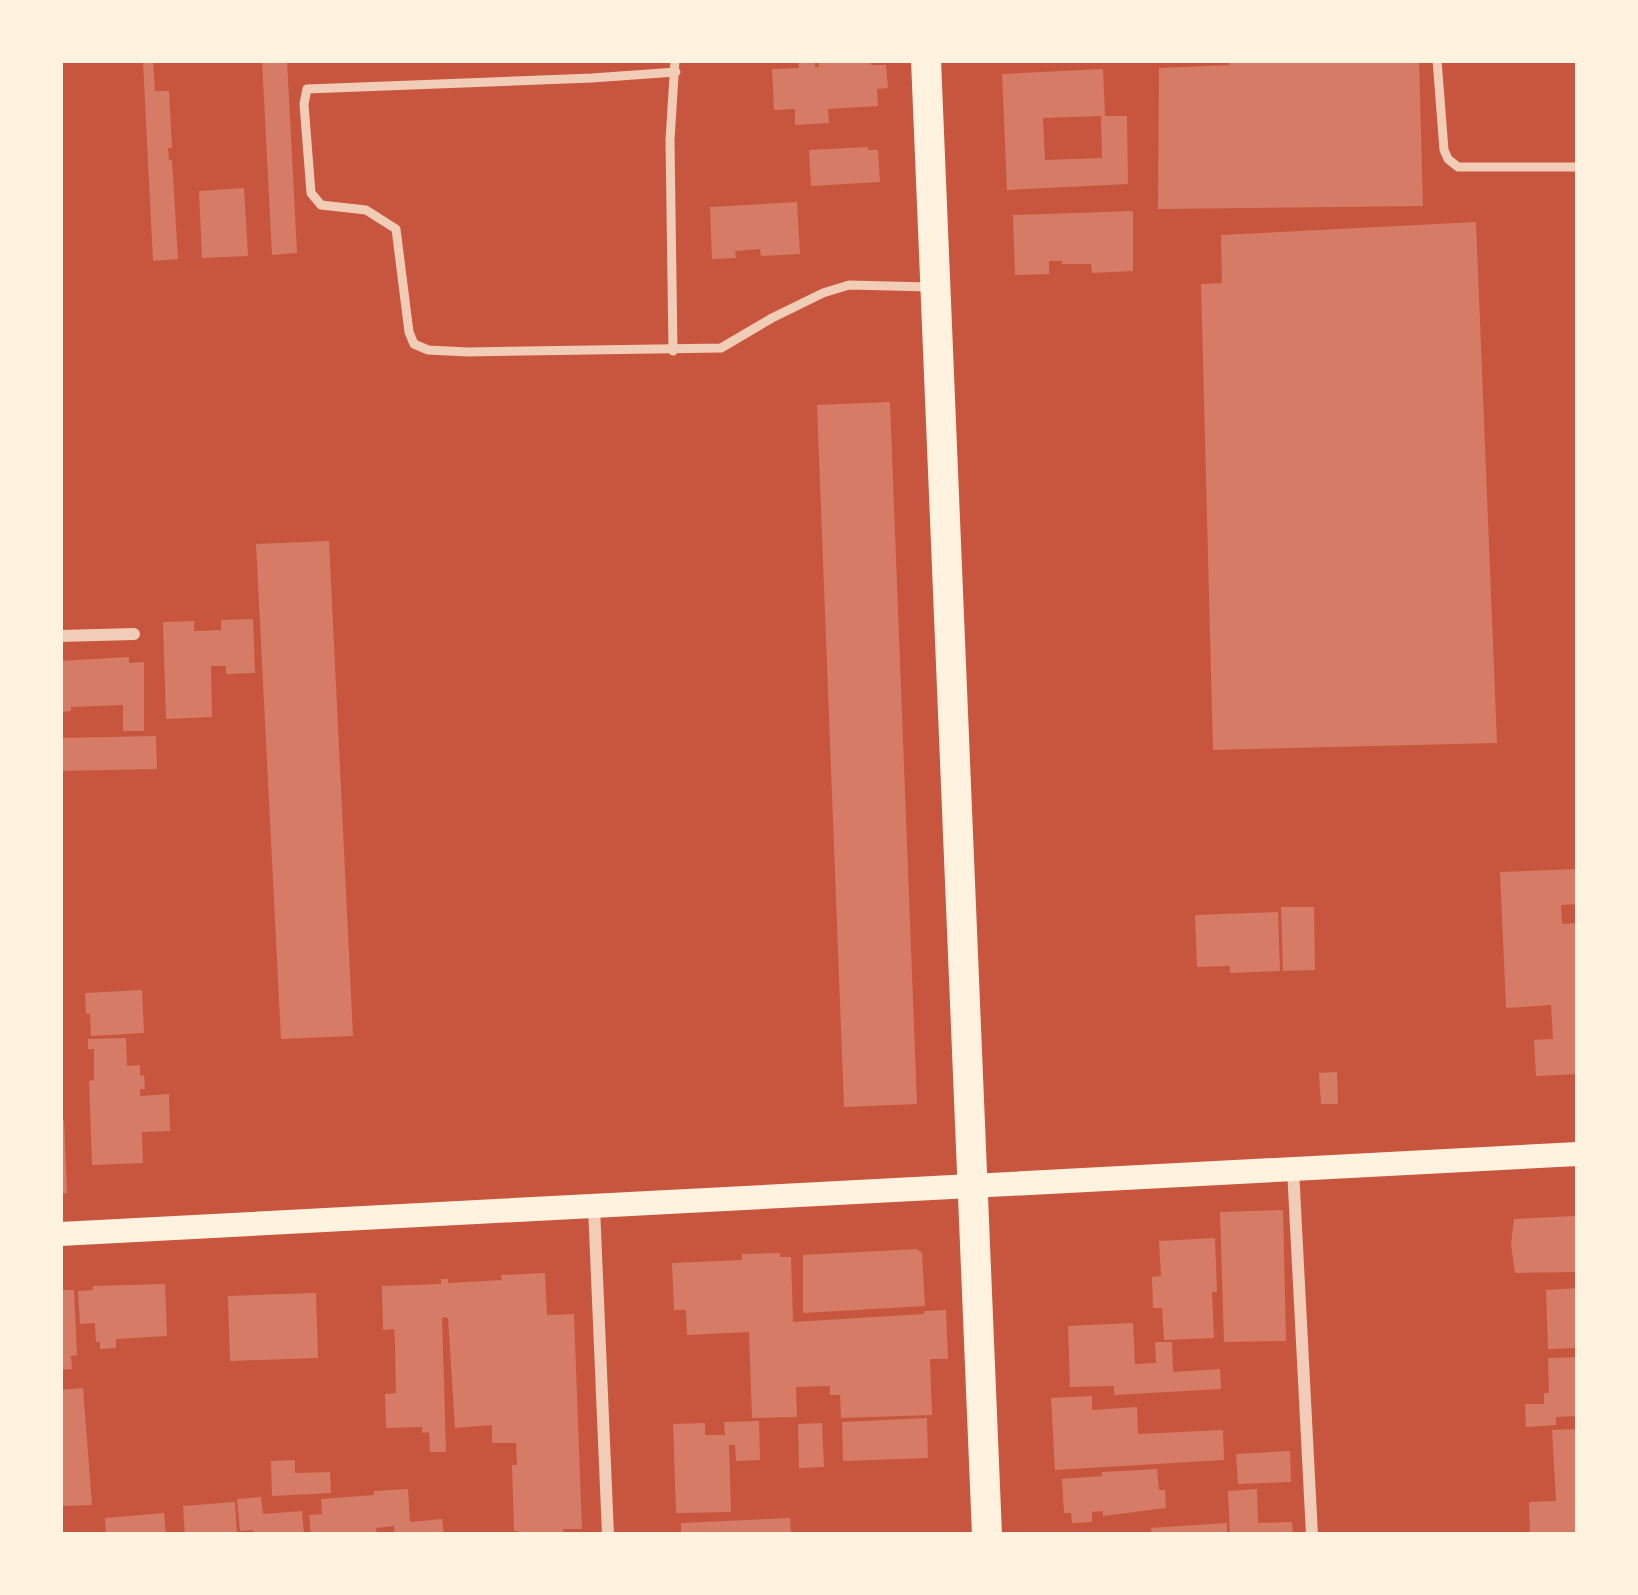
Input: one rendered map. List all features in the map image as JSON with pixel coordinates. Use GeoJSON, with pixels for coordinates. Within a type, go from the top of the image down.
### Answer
{"type":"FeatureCollection","features":[{"type":"Feature","properties":{"kind":"main road"},"geometry":{"type":"LineString","coordinates":[[926,60],[987,1535]]}},
{"type":"Feature","properties":{"kind":"main road"},"geometry":{"type":"LineString","coordinates":[[60,1234],[1578,1154]]}},
{"type":"Feature","properties":{"kind":"street"},"geometry":{"type":"LineString","coordinates":[[60,636],[134,634]]}},
{"type":"Feature","properties":{"kind":"street"},"geometry":{"type":"LineString","coordinates":[[1294,1169],[1312,1535]]}},
{"type":"Feature","properties":{"kind":"street"},"geometry":{"type":"LineString","coordinates":[[594,1206],[608,1535]]}},
{"type":"Feature","properties":{"kind":"lane"},"geometry":{"type":"LineString","coordinates":[[1437,60],[1444,150],[1458,167],[1578,167]]}},
{"type":"Feature","properties":{"kind":"lane"},"geometry":{"type":"LineString","coordinates":[[673,351],[670,140],[675,66],[592,78],[312,88],[304,92],[311,194],[321,205],[366,210],[396,229],[409,332],[414,344],[428,350],[673,351],[721,348],[806,301],[849,285],[935,287]]}},
{"type":"Feature","properties":{"kind":"building"},"geometry":{"type":"Polygon","coordinates":[[[262,60],[287,60],[297,253],[272,255],[262,60]]]}},
{"type":"Feature","properties":{"kind":"building"},"geometry":{"type":"Polygon","coordinates":[[[798,60],[815,60],[819,67],[818,60],[871,60],[871,65],[886,65],[888,88],[877,89],[878,106],[828,109],[829,123],[795,125],[795,109],[774,110],[772,69],[799,68],[798,60]]]}},
{"type":"Feature","properties":{"kind":"building"},"geometry":{"type":"Polygon","coordinates":[[[1229,60],[1419,60],[1423,206],[1158,209],[1159,68],[1230,65],[1229,60]]]}},
{"type":"Feature","properties":{"kind":"building"},"geometry":{"type":"Polygon","coordinates":[[[153,61],[155,91],[169,91],[172,148],[168,148],[178,259],[153,261],[143,62],[153,61]]]}},
{"type":"Feature","properties":{"kind":"building"},"geometry":{"type":"Polygon","coordinates":[[[1103,69],[1105,116],[1127,116],[1128,184],[1007,190],[1002,74],[1103,69]],[[1101,116],[1043,118],[1045,160],[1102,158],[1101,116]]]}},
{"type":"Feature","properties":{"kind":"building"},"geometry":{"type":"Polygon","coordinates":[[[809,150],[878,150],[880,182],[811,186],[809,150]]]}},
{"type":"Feature","properties":{"kind":"building"},"geometry":{"type":"Polygon","coordinates":[[[244,188],[248,256],[202,258],[199,191],[244,188]]]}},
{"type":"Feature","properties":{"kind":"building"},"geometry":{"type":"Polygon","coordinates":[[[797,202],[800,254],[761,256],[760,249],[735,251],[736,258],[712,259],[710,207],[797,202]]]}},
{"type":"Feature","properties":{"kind":"building"},"geometry":{"type":"Polygon","coordinates":[[[1133,211],[1133,271],[1092,273],[1091,264],[1049,261],[1049,274],[1015,275],[1013,215],[1133,211]]]}},
{"type":"Feature","properties":{"kind":"building"},"geometry":{"type":"Polygon","coordinates":[[[1476,222],[1497,743],[1213,750],[1201,284],[1222,283],[1221,235],[1476,222]]]}},
{"type":"Feature","properties":{"kind":"building"},"geometry":{"type":"Polygon","coordinates":[[[890,402],[917,1104],[844,1107],[817,405],[890,402]]]}},
{"type":"Feature","properties":{"kind":"building"},"geometry":{"type":"Polygon","coordinates":[[[329,541],[353,1036],[281,1039],[256,544],[329,541]]]}},
{"type":"Feature","properties":{"kind":"building"},"geometry":{"type":"Polygon","coordinates":[[[253,619],[255,673],[226,674],[226,666],[211,666],[212,717],[166,719],[163,622],[194,621],[194,631],[221,630],[221,620],[253,619]]]}},
{"type":"Feature","properties":{"kind":"building"},"geometry":{"type":"Polygon","coordinates":[[[129,657],[129,663],[144,662],[144,731],[123,731],[123,705],[71,707],[71,711],[60,712],[60,661],[129,657]]]}},
{"type":"Feature","properties":{"kind":"building"},"geometry":{"type":"Polygon","coordinates":[[[156,736],[157,769],[60,771],[60,738],[156,736]]]}},
{"type":"Feature","properties":{"kind":"building"},"geometry":{"type":"Polygon","coordinates":[[[1578,869],[1578,904],[1561,905],[1562,924],[1578,923],[1578,1074],[1536,1076],[1534,1040],[1553,1039],[1551,1005],[1506,1008],[1500,872],[1578,869]]]}},
{"type":"Feature","properties":{"kind":"building"},"geometry":{"type":"Polygon","coordinates":[[[1281,907],[1314,907],[1315,970],[1283,971],[1281,907]]]}},
{"type":"Feature","properties":{"kind":"building"},"geometry":{"type":"Polygon","coordinates":[[[1278,912],[1280,971],[1230,973],[1230,966],[1197,967],[1195,915],[1278,912]]]}},
{"type":"Feature","properties":{"kind":"building"},"geometry":{"type":"Polygon","coordinates":[[[142,990],[144,1033],[91,1036],[85,993],[142,990]]]}},
{"type":"Feature","properties":{"kind":"building"},"geometry":{"type":"Polygon","coordinates":[[[126,1038],[127,1066],[140,1065],[140,1076],[144,1075],[145,1089],[140,1089],[140,1096],[169,1094],[170,1131],[142,1132],[143,1163],[92,1165],[89,1081],[94,1080],[94,1049],[88,1049],[88,1039],[126,1038]]]}},
{"type":"Feature","properties":{"kind":"building"},"geometry":{"type":"Polygon","coordinates":[[[1337,1072],[1338,1104],[1321,1104],[1319,1073],[1337,1072]]]}},
{"type":"Feature","properties":{"kind":"building"},"geometry":{"type":"Polygon","coordinates":[[[60,1120],[64,1120],[67,1193],[60,1194],[60,1120]]]}},
{"type":"Feature","properties":{"kind":"building"},"geometry":{"type":"Polygon","coordinates":[[[1283,1210],[1286,1341],[1224,1342],[1220,1212],[1283,1210]]]}},
{"type":"Feature","properties":{"kind":"building"},"geometry":{"type":"Polygon","coordinates":[[[1575,1216],[1578,1272],[1515,1273],[1514,1219],[1575,1216]]]}},
{"type":"Feature","properties":{"kind":"building"},"geometry":{"type":"Polygon","coordinates":[[[1215,1238],[1214,1338],[1164,1340],[1162,1308],[1153,1308],[1152,1277],[1161,1276],[1159,1241],[1215,1238]]]}},
{"type":"Feature","properties":{"kind":"building"},"geometry":{"type":"Polygon","coordinates":[[[917,1249],[922,1253],[925,1306],[803,1313],[803,1255],[917,1249]]]}},
{"type":"Feature","properties":{"kind":"building"},"geometry":{"type":"Polygon","coordinates":[[[780,1253],[780,1257],[791,1257],[793,1322],[946,1310],[948,1359],[930,1359],[932,1415],[841,1418],[840,1395],[830,1395],[830,1386],[796,1387],[797,1417],[752,1418],[749,1332],[687,1335],[686,1310],[674,1310],[672,1263],[780,1253]]]}},
{"type":"Feature","properties":{"kind":"building"},"geometry":{"type":"Polygon","coordinates":[[[545,1273],[547,1315],[574,1314],[582,1529],[563,1529],[564,1535],[518,1535],[514,1531],[512,1465],[517,1465],[516,1443],[492,1443],[492,1425],[455,1428],[448,1318],[442,1317],[446,1452],[430,1452],[429,1432],[422,1433],[422,1427],[386,1428],[385,1394],[396,1393],[395,1343],[394,1329],[383,1330],[382,1286],[545,1273]]]}},
{"type":"Feature","properties":{"kind":"building"},"geometry":{"type":"Polygon","coordinates":[[[165,1284],[167,1336],[116,1339],[116,1348],[100,1349],[95,1323],[80,1324],[78,1291],[93,1290],[93,1286],[165,1284]]]}},
{"type":"Feature","properties":{"kind":"building"},"geometry":{"type":"Polygon","coordinates":[[[1578,1288],[1578,1348],[1548,1349],[1546,1290],[1578,1288]]]}},
{"type":"Feature","properties":{"kind":"building"},"geometry":{"type":"Polygon","coordinates":[[[60,1290],[74,1290],[77,1355],[71,1356],[72,1369],[60,1370],[60,1290]]]}},
{"type":"Feature","properties":{"kind":"building"},"geometry":{"type":"Polygon","coordinates":[[[316,1293],[318,1358],[230,1361],[228,1296],[316,1293]]]}},
{"type":"Feature","properties":{"kind":"building"},"geometry":{"type":"Polygon","coordinates":[[[1133,1323],[1135,1364],[1156,1363],[1155,1342],[1172,1342],[1173,1372],[1220,1369],[1221,1389],[1114,1395],[1114,1386],[1070,1387],[1068,1326],[1133,1323]]]}},
{"type":"Feature","properties":{"kind":"building"},"geometry":{"type":"Polygon","coordinates":[[[1578,1357],[1578,1416],[1556,1417],[1556,1425],[1526,1427],[1525,1404],[1544,1404],[1544,1393],[1549,1393],[1548,1358],[1578,1357]]]}},
{"type":"Feature","properties":{"kind":"building"},"geometry":{"type":"Polygon","coordinates":[[[83,1388],[92,1505],[60,1506],[60,1390],[83,1388]]]}},
{"type":"Feature","properties":{"kind":"building"},"geometry":{"type":"Polygon","coordinates":[[[1092,1396],[1092,1410],[1137,1407],[1138,1434],[1223,1430],[1224,1460],[1055,1470],[1051,1398],[1092,1396]]]}},
{"type":"Feature","properties":{"kind":"building"},"geometry":{"type":"Polygon","coordinates":[[[927,1418],[928,1458],[843,1461],[842,1422],[927,1418]]]}},
{"type":"Feature","properties":{"kind":"building"},"geometry":{"type":"Polygon","coordinates":[[[759,1421],[760,1460],[736,1461],[735,1445],[729,1445],[731,1512],[676,1513],[673,1424],[705,1423],[705,1435],[725,1435],[724,1422],[759,1421]]]}},
{"type":"Feature","properties":{"kind":"building"},"geometry":{"type":"Polygon","coordinates":[[[822,1423],[824,1467],[799,1468],[798,1424],[822,1423]]]}},
{"type":"Feature","properties":{"kind":"building"},"geometry":{"type":"Polygon","coordinates":[[[1578,1429],[1578,1535],[1530,1535],[1529,1502],[1556,1501],[1552,1430],[1578,1429]]]}},
{"type":"Feature","properties":{"kind":"building"},"geometry":{"type":"Polygon","coordinates":[[[1290,1451],[1291,1482],[1238,1484],[1236,1454],[1290,1451]]]}},
{"type":"Feature","properties":{"kind":"building"},"geometry":{"type":"Polygon","coordinates":[[[295,1460],[295,1473],[330,1472],[331,1493],[272,1496],[271,1461],[295,1460]]]}},
{"type":"Feature","properties":{"kind":"building"},"geometry":{"type":"Polygon","coordinates":[[[1157,1469],[1166,1508],[1103,1516],[1103,1511],[1092,1512],[1092,1522],[1072,1523],[1071,1513],[1064,1513],[1062,1479],[1157,1469]]]}},
{"type":"Feature","properties":{"kind":"building"},"geometry":{"type":"Polygon","coordinates":[[[408,1489],[410,1522],[442,1519],[444,1535],[395,1535],[394,1526],[376,1528],[377,1535],[311,1535],[309,1515],[322,1514],[321,1499],[408,1489]]]}},
{"type":"Feature","properties":{"kind":"building"},"geometry":{"type":"Polygon","coordinates":[[[1257,1489],[1258,1523],[1292,1522],[1293,1535],[1230,1535],[1228,1491],[1257,1489]]]}},
{"type":"Feature","properties":{"kind":"building"},"geometry":{"type":"Polygon","coordinates":[[[261,1497],[263,1514],[302,1511],[304,1535],[240,1531],[237,1499],[261,1497]]]}},
{"type":"Feature","properties":{"kind":"building"},"geometry":{"type":"Polygon","coordinates":[[[235,1502],[237,1535],[185,1535],[183,1506],[235,1502]]]}},
{"type":"Feature","properties":{"kind":"building"},"geometry":{"type":"Polygon","coordinates":[[[164,1513],[166,1535],[106,1535],[105,1518],[164,1513]]]}},
{"type":"Feature","properties":{"kind":"building"},"geometry":{"type":"Polygon","coordinates":[[[790,1518],[791,1535],[681,1535],[681,1523],[790,1518]]]}},
{"type":"Feature","properties":{"kind":"building"},"geometry":{"type":"Polygon","coordinates":[[[1227,1523],[1227,1535],[1152,1535],[1151,1528],[1227,1523]]]}}]}
